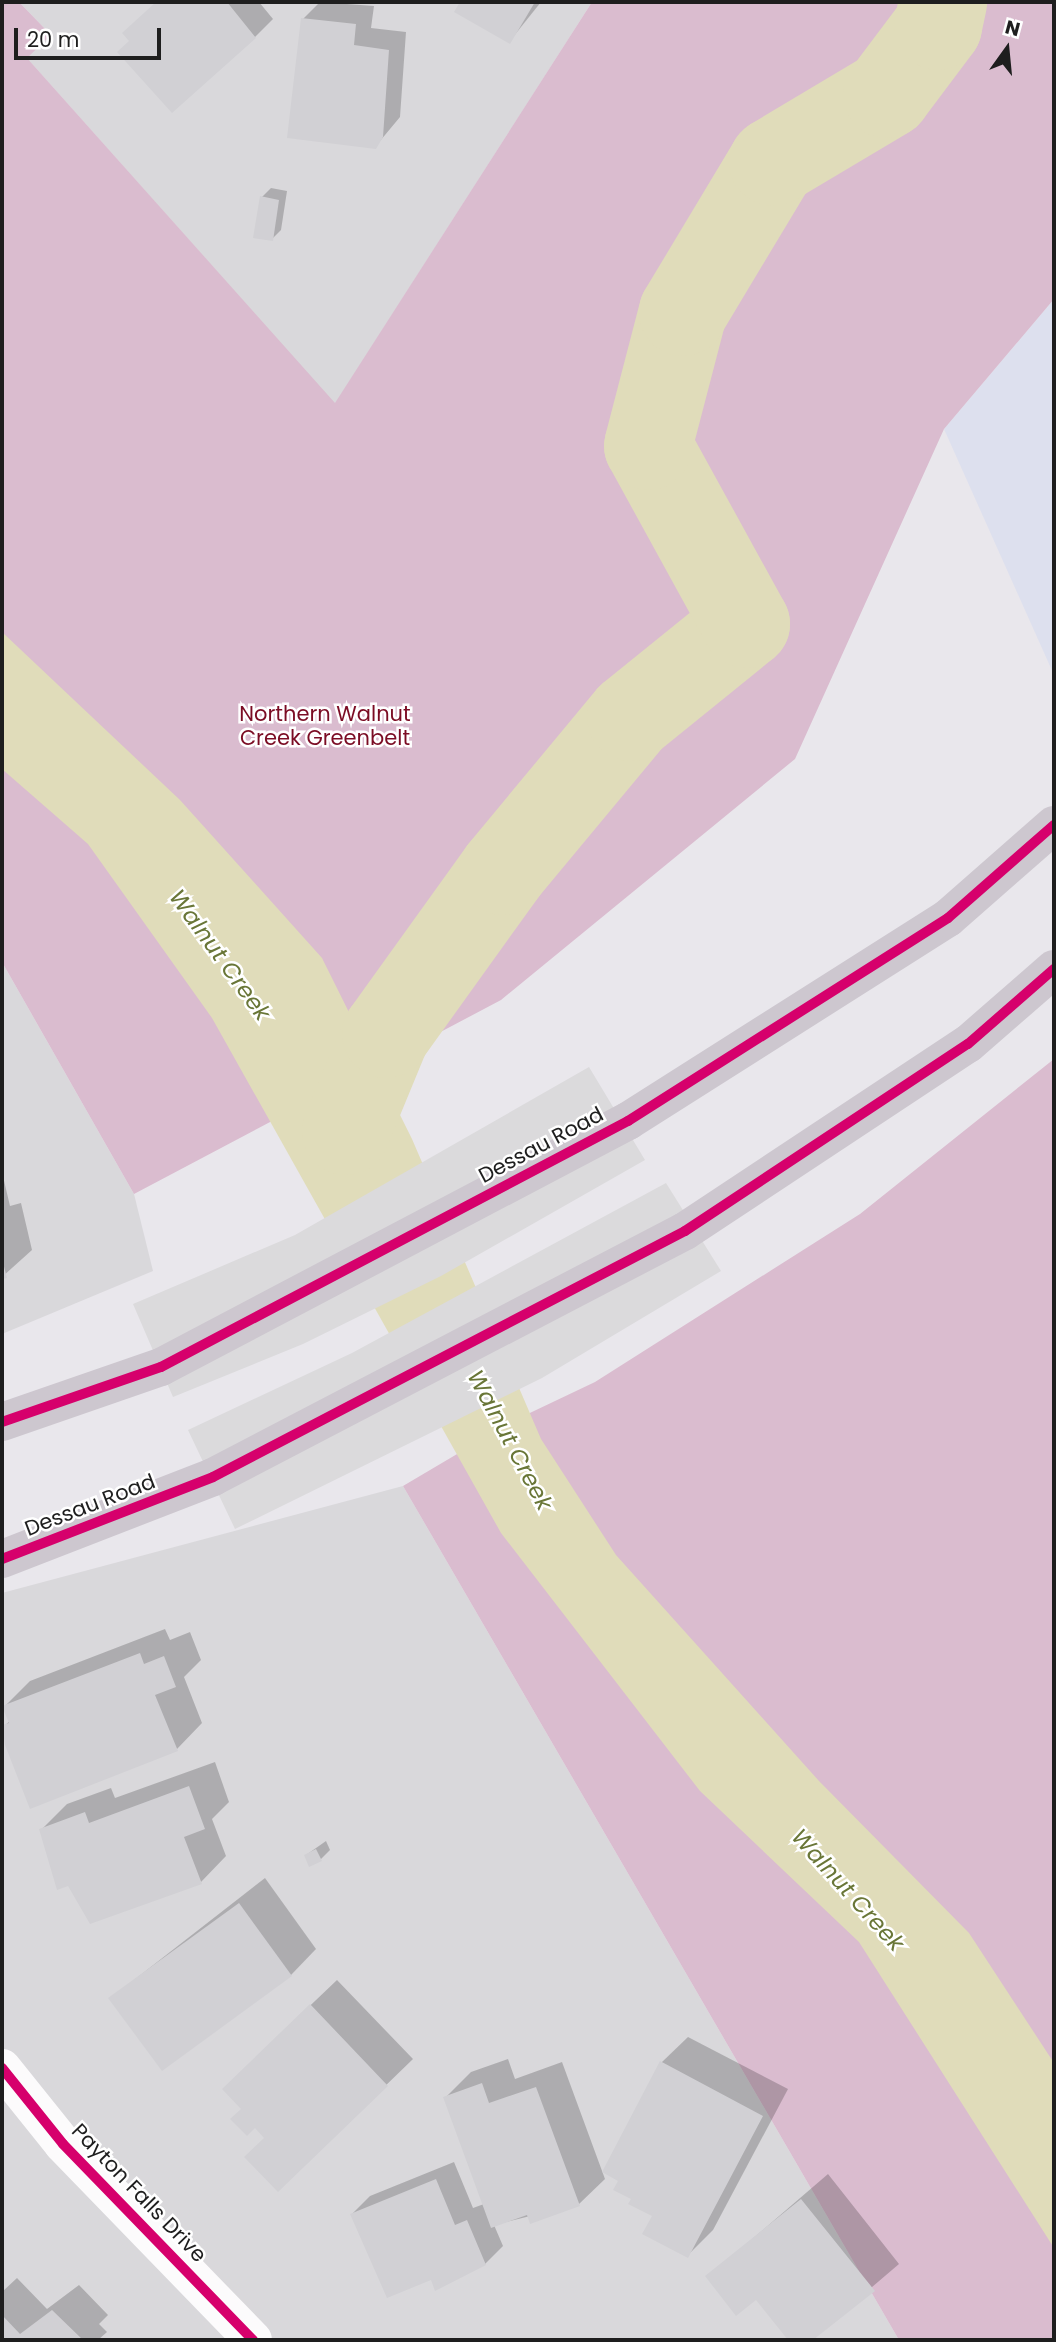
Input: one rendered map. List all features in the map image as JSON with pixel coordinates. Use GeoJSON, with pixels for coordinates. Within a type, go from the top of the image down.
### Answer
{"type":"FeatureCollection","features":[{"type":"Feature","properties":{"kind":"main road","name":"Dessau Road"},"geometry":{"type":"LineString","coordinates":[[2,1422],[161,1367],[628,1121],[948,918],[1054,825]]}},
{"type":"Feature","properties":{"kind":"main road","name":"Dessau Road"},"geometry":{"type":"LineString","coordinates":[[2,1559],[213,1477],[685,1231],[968,1044],[1054,969]]}},
{"type":"Feature","properties":{"kind":"street","name":"Payton Falls Drive"},"geometry":{"type":"LineString","coordinates":[[2,2068],[63,2144],[253,2340]]}},
{"type":"Feature","properties":{"kind":"shaded area"},"geometry":{"type":"Polygon","coordinates":[[[19,2],[592,2],[335,404],[26,57],[51,35],[19,2]]]}},
{"type":"Feature","properties":{"kind":"shaded area"},"geometry":{"type":"Polygon","coordinates":[[[1054,299],[1054,675],[944,429],[1054,299]]]}},
{"type":"Feature","properties":{"kind":"shaded area"},"geometry":{"type":"Polygon","coordinates":[[[2,962],[134,1194],[153,1271],[2,1334],[2,962]]]}},
{"type":"Feature","properties":{"kind":"shaded area"},"geometry":{"type":"Polygon","coordinates":[[[403,1486],[899,2340],[2,2340],[2,1593],[403,1486]]]}},
{"type":"Feature","properties":{"kind":"green space","name":"Northern Walnut Creek Greenbelt"},"geometry":{"type":"Polygon","coordinates":[[[2,2],[19,2],[51,35],[27,58],[335,403],[592,2],[1054,2],[1054,299],[944,429],[795,759],[501,1000],[134,1194],[2,962],[2,2]]]}},
{"type":"Feature","properties":{"kind":"green space"},"geometry":{"type":"Polygon","coordinates":[[[1054,1059],[1054,2340],[899,2340],[403,1486],[513,1421],[595,1382],[860,1214],[1054,1059]]]}},
{"type":"Feature","properties":{"kind":"water","name":"Walnut Creek"},"geometry":{"type":"Polygon","coordinates":[[[2,632],[180,800],[322,958],[412,1139],[541,1439],[616,1555],[819,1781],[969,1933],[1054,2063],[1054,2248],[859,1942],[700,1791],[501,1533],[212,1018],[88,844],[2,769],[2,632]]]}},
{"type":"Feature","properties":{"kind":"pier"},"geometry":{"type":"Polygon","coordinates":[[[589,1067],[645,1160],[441,1276],[303,1344],[173,1397],[133,1304],[295,1235],[589,1067]]]}},
{"type":"Feature","properties":{"kind":"pier"},"geometry":{"type":"Polygon","coordinates":[[[666,1183],[721,1271],[542,1378],[235,1529],[188,1430],[352,1353],[666,1183]]]}},
{"type":"Feature","properties":{"kind":"building"},"geometry":{"type":"Polygon","coordinates":[[[156,2],[227,2],[256,38],[172,113],[117,52],[129,41],[122,33],[156,2]]]}},
{"type":"Feature","properties":{"kind":"building"},"geometry":{"type":"Polygon","coordinates":[[[460,2],[535,2],[510,44],[454,12],[460,2]]]}},
{"type":"Feature","properties":{"kind":"building"},"geometry":{"type":"Polygon","coordinates":[[[301,18],[356,24],[354,45],[389,50],[383,137],[376,149],[287,138],[301,18]]]}},
{"type":"Feature","properties":{"kind":"building"},"geometry":{"type":"Polygon","coordinates":[[[260,196],[279,200],[273,241],[253,238],[260,196]]]}},
{"type":"Feature","properties":{"kind":"building"},"geometry":{"type":"Polygon","coordinates":[[[2,1259],[7,1278],[2,1279],[2,1259]]]}},
{"type":"Feature","properties":{"kind":"building"},"geometry":{"type":"Polygon","coordinates":[[[140,1653],[144,1664],[164,1656],[176,1687],[155,1695],[178,1751],[30,1809],[5,1745],[2,1725],[9,1723],[2,1706],[140,1653]]]}},
{"type":"Feature","properties":{"kind":"building"},"geometry":{"type":"Polygon","coordinates":[[[189,1786],[205,1829],[184,1837],[202,1884],[90,1924],[68,1886],[57,1890],[39,1829],[85,1812],[89,1823],[189,1786]]]}},
{"type":"Feature","properties":{"kind":"building"},"geometry":{"type":"Polygon","coordinates":[[[316,1849],[322,1861],[309,1867],[304,1855],[316,1849]]]}},
{"type":"Feature","properties":{"kind":"building"},"geometry":{"type":"Polygon","coordinates":[[[239,1903],[292,1976],[162,2071],[108,1998],[239,1903]]]}},
{"type":"Feature","properties":{"kind":"building"},"geometry":{"type":"Polygon","coordinates":[[[310,2004],[388,2086],[278,2192],[244,2157],[264,2138],[255,2128],[247,2136],[230,2119],[241,2109],[222,2089],[310,2004]]]}},
{"type":"Feature","properties":{"kind":"building"},"geometry":{"type":"Polygon","coordinates":[[[660,2061],[763,2116],[688,2258],[642,2234],[652,2216],[628,2204],[631,2199],[613,2190],[618,2181],[602,2172],[660,2061]]]}},
{"type":"Feature","properties":{"kind":"building"},"geometry":{"type":"Polygon","coordinates":[[[482,2083],[489,2103],[536,2087],[580,2206],[530,2224],[527,2215],[491,2228],[443,2097],[482,2083]]]}},
{"type":"Feature","properties":{"kind":"building"},"geometry":{"type":"Polygon","coordinates":[[[436,2179],[455,2225],[467,2220],[486,2265],[435,2291],[431,2280],[387,2298],[350,2214],[436,2179]]]}},
{"type":"Feature","properties":{"kind":"building"},"geometry":{"type":"Polygon","coordinates":[[[801,2199],[875,2291],[813,2340],[788,2340],[756,2300],[736,2316],[705,2276],[801,2199]]]}},
{"type":"Feature","properties":{"kind":"building"},"geometry":{"type":"Polygon","coordinates":[[[52,2310],[83,2340],[2,2340],[2,2315],[20,2334],[52,2310]]]}},
{"type":"Feature","properties":{"kind":"waterway"},"geometry":{"type":"LineString","coordinates":[[346,1131],[386,1034],[503,871],[631,717],[746,624],[648,446],[683,312],[773,162],[887,94],[938,26],[943,2]]}},
{"type":"Feature","properties":{"kind":"cycle path"},"geometry":{"type":"LineString","coordinates":[[2,1422],[161,1367],[628,1121],[948,918],[1054,825]]}},
{"type":"Feature","properties":{"kind":"cycle path"},"geometry":{"type":"LineString","coordinates":[[2,1559],[213,1477],[685,1231],[968,1044],[1054,969]]}},
{"type":"Feature","properties":{"kind":"cycle path"},"geometry":{"type":"LineString","coordinates":[[2,2068],[63,2144],[253,2340]]}}]}
